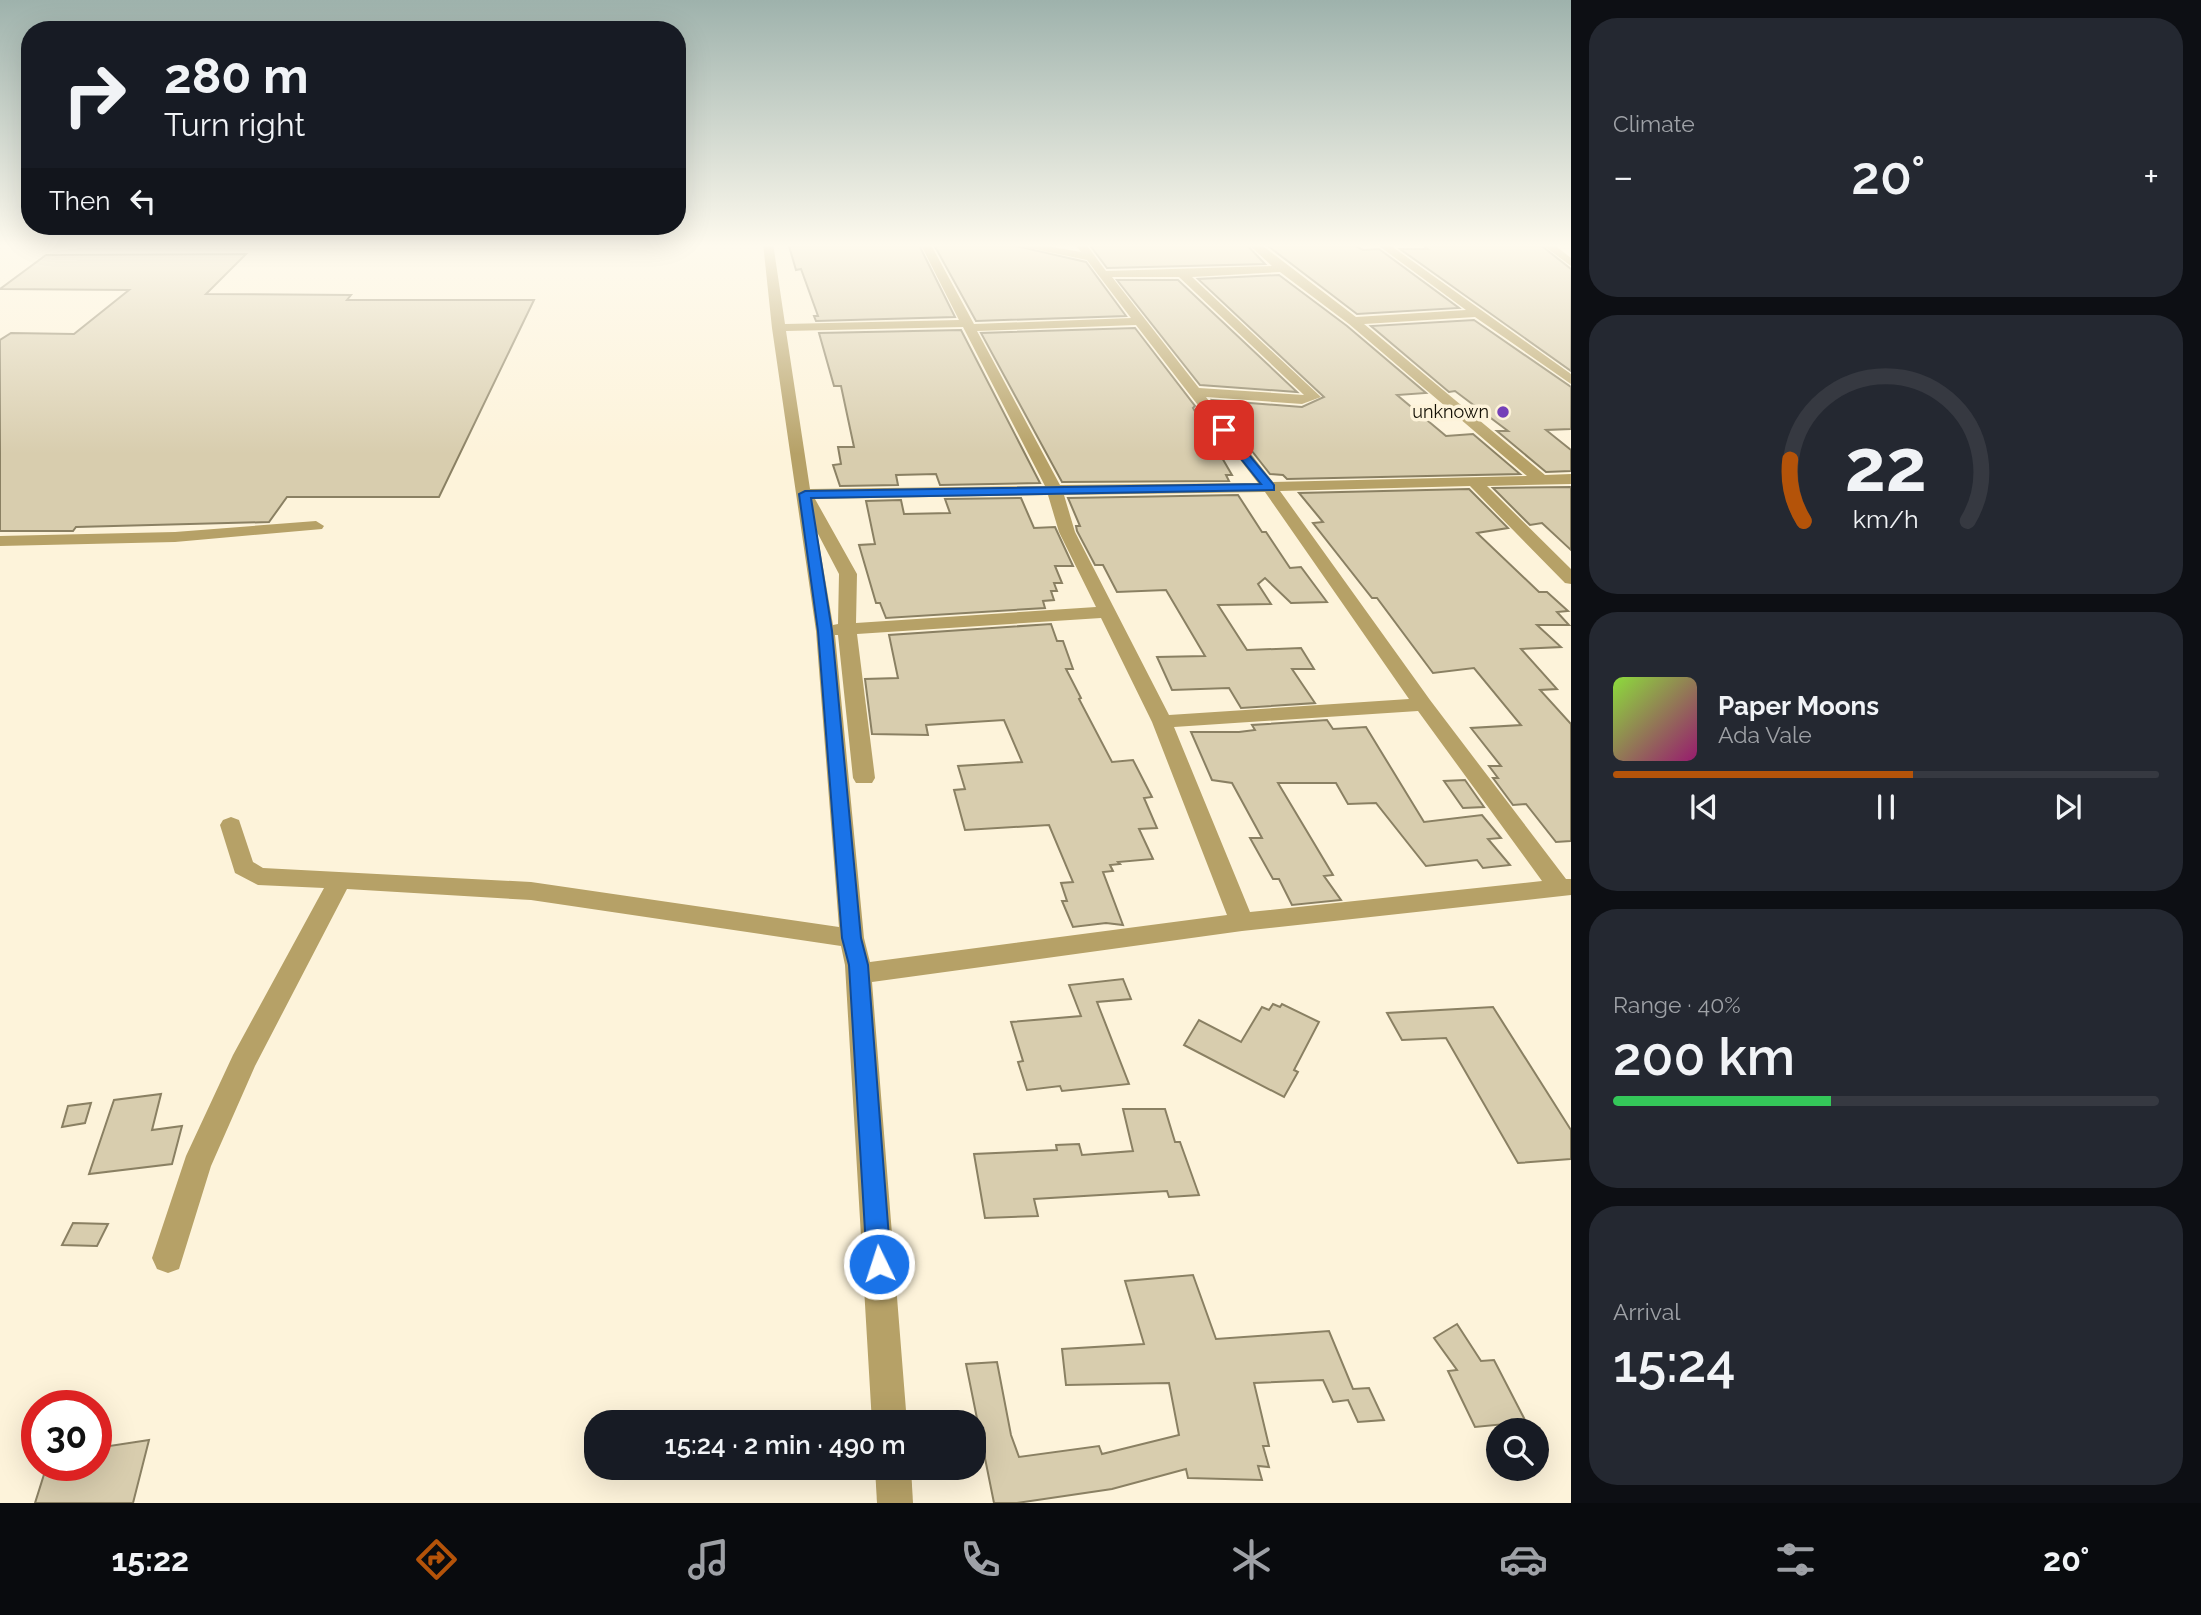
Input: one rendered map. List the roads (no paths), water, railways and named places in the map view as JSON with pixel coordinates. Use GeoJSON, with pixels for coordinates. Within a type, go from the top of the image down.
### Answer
{"type":"FeatureCollection","features":[{"type":"Feature","properties":{"kind":"street"},"geometry":{"type":"LineString","coordinates":[[776,313],[805,494],[836,630],[864,778]]}},
{"type":"Feature","properties":{"kind":"street"},"geometry":{"type":"LineString","coordinates":[[960,313],[1055,491],[1067,532],[1105,612],[1163,722],[1242,922]]}},
{"type":"Feature","properties":{"kind":"street"},"geometry":{"type":"LineString","coordinates":[[1133,313],[1269,487],[1423,704],[1566,887]]}},
{"type":"Feature","properties":{"kind":"street"},"geometry":{"type":"LineString","coordinates":[[1193,392],[1287,400],[1314,397],[1224,313]]}},
{"type":"Feature","properties":{"kind":"street"},"geometry":{"type":"LineString","coordinates":[[1342,313],[1540,479]]}},
{"type":"Feature","properties":{"kind":"street"},"geometry":{"type":"LineString","coordinates":[[1353,321],[1476,313]]}},
{"type":"Feature","properties":{"kind":"street"},"geometry":{"type":"LineString","coordinates":[[1478,313],[1571,380]]}},
{"type":"Feature","properties":{"kind":"street"},"geometry":{"type":"LineString","coordinates":[[778,328],[1139,321]]}},
{"type":"Feature","properties":{"kind":"street"},"geometry":{"type":"LineString","coordinates":[[805,494],[1571,479]]}},
{"type":"Feature","properties":{"kind":"street"},"geometry":{"type":"LineString","coordinates":[[1472,480],[1571,579]]}},
{"type":"Feature","properties":{"kind":"street"},"geometry":{"type":"LineString","coordinates":[[805,494],[848,574],[836,630],[852,938],[859,974],[889,1410]]}},
{"type":"Feature","properties":{"kind":"street"},"geometry":{"type":"LineString","coordinates":[[0,541],[175,537],[316,526]]}},
{"type":"Feature","properties":{"kind":"street"},"geometry":{"type":"LineString","coordinates":[[836,630],[1105,612]]}},
{"type":"Feature","properties":{"kind":"street"},"geometry":{"type":"LineString","coordinates":[[1163,722],[1423,704]]}},
{"type":"Feature","properties":{"kind":"street"},"geometry":{"type":"LineString","coordinates":[[231,825],[243,867],[258,876],[531,891],[852,938]]}},
{"type":"Feature","properties":{"kind":"street"},"geometry":{"type":"LineString","coordinates":[[167,1258],[196,1166],[233,1086],[340,880]]}},
{"type":"Feature","properties":{"kind":"street"},"geometry":{"type":"LineString","coordinates":[[859,974],[1242,922],[1566,887]]}},
{"type":"Feature","properties":{"kind":"street"},"geometry":{"type":"LineString","coordinates":[[894,1480],[895,1503]]}},
{"type":"Feature","properties":{"kind":"place","name":"unknown"},"geometry":{"type":"Point","coordinates":[1503,412]}}]}
